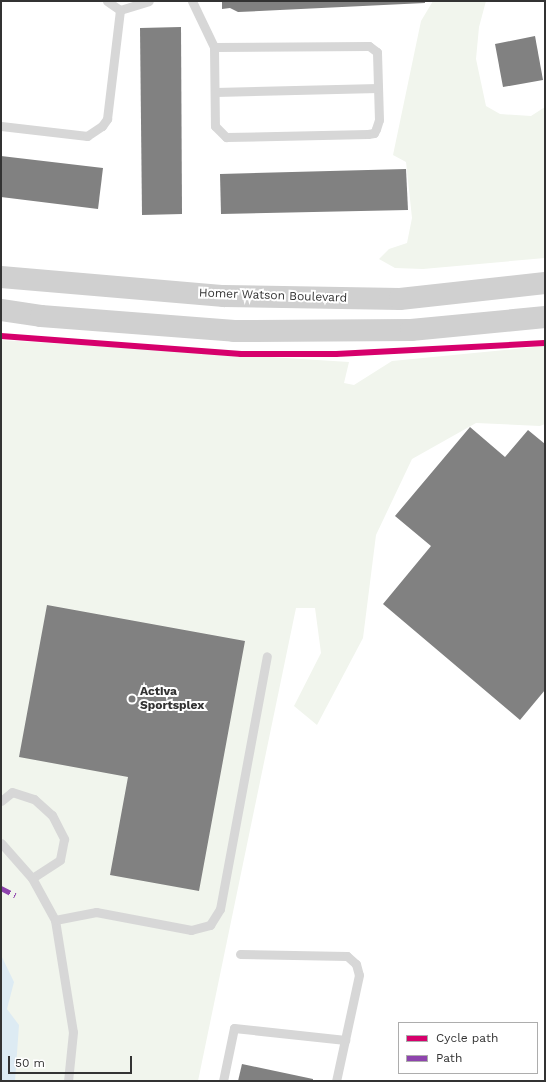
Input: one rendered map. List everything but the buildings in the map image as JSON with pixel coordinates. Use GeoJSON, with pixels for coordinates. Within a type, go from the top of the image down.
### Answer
{"type":"FeatureCollection","features":[{"type":"Feature","properties":{"kind":"main road","name":"Homer Watson Boulevard"},"geometry":{"type":"LineString","coordinates":[[1,277],[224,296],[400,299],[545,283]]}},
{"type":"Feature","properties":{"kind":"main road"},"geometry":{"type":"LineString","coordinates":[[1,310],[41,316],[234,331],[411,330],[545,317]]}},
{"type":"Feature","properties":{"kind":"lane"},"geometry":{"type":"LineString","coordinates":[[107,1],[120,10]]}},
{"type":"Feature","properties":{"kind":"lane"},"geometry":{"type":"LineString","coordinates":[[120,10],[148,1]]}},
{"type":"Feature","properties":{"kind":"lane"},"geometry":{"type":"LineString","coordinates":[[192,1],[214,47],[215,126],[219,132],[226,137],[246,138],[374,133],[379,120],[378,52],[369,46],[214,47]]}},
{"type":"Feature","properties":{"kind":"lane"},"geometry":{"type":"LineString","coordinates":[[1,126],[87,136],[102,126],[107,119],[120,10]]}},
{"type":"Feature","properties":{"kind":"lane"},"geometry":{"type":"LineString","coordinates":[[215,92],[378,88]]}},
{"type":"Feature","properties":{"kind":"lane"},"geometry":{"type":"LineString","coordinates":[[55,920],[96,912],[191,930],[210,925],[220,909],[267,656]]}},
{"type":"Feature","properties":{"kind":"lane"},"geometry":{"type":"LineString","coordinates":[[1,801],[12,792],[34,798],[52,815],[64,839],[60,860],[32,878]]}},
{"type":"Feature","properties":{"kind":"lane"},"geometry":{"type":"LineString","coordinates":[[1,843],[32,878],[55,920],[74,1032],[68,1081]]}},
{"type":"Feature","properties":{"kind":"lane"},"geometry":{"type":"LineString","coordinates":[[240,954],[347,956],[356,964],[359,975],[336,1081]]}},
{"type":"Feature","properties":{"kind":"lane"},"geometry":{"type":"LineString","coordinates":[[224,1081],[234,1028],[345,1040]]}},
{"type":"Feature","properties":{"kind":"shaded area"},"geometry":{"type":"Polygon","coordinates":[[[433,1],[486,1],[479,27],[476,59],[486,106],[500,114],[531,116],[545,107],[545,258],[423,269],[395,268],[379,259],[389,249],[407,243],[412,218],[406,162],[393,155],[421,21],[433,1]]]}},
{"type":"Feature","properties":{"kind":"shaded area"},"geometry":{"type":"Polygon","coordinates":[[[1,340],[349,362],[344,383],[354,385],[392,361],[545,346],[545,424],[540,426],[476,423],[412,459],[376,535],[363,638],[317,725],[294,706],[321,653],[315,608],[296,608],[198,1081],[1,1081],[1,340]]]}},
{"type":"Feature","properties":{"kind":"shaded area"},"geometry":{"type":"Polygon","coordinates":[[[1,955],[14,982],[7,1009],[19,1025],[15,1081],[1,1081],[1,955]]]}},
{"type":"Feature","properties":{"kind":"marked path"},"geometry":{"type":"LineString","coordinates":[[1,888],[15,895]]}},
{"type":"Feature","properties":{"kind":"cycle path"},"geometry":{"type":"LineString","coordinates":[[1,336],[241,354],[336,354],[545,343]]}},
{"type":"Feature","properties":{"kind":"place","name":"Activa Sportsplex"},"geometry":{"type":"Point","coordinates":[132,699]}}]}
